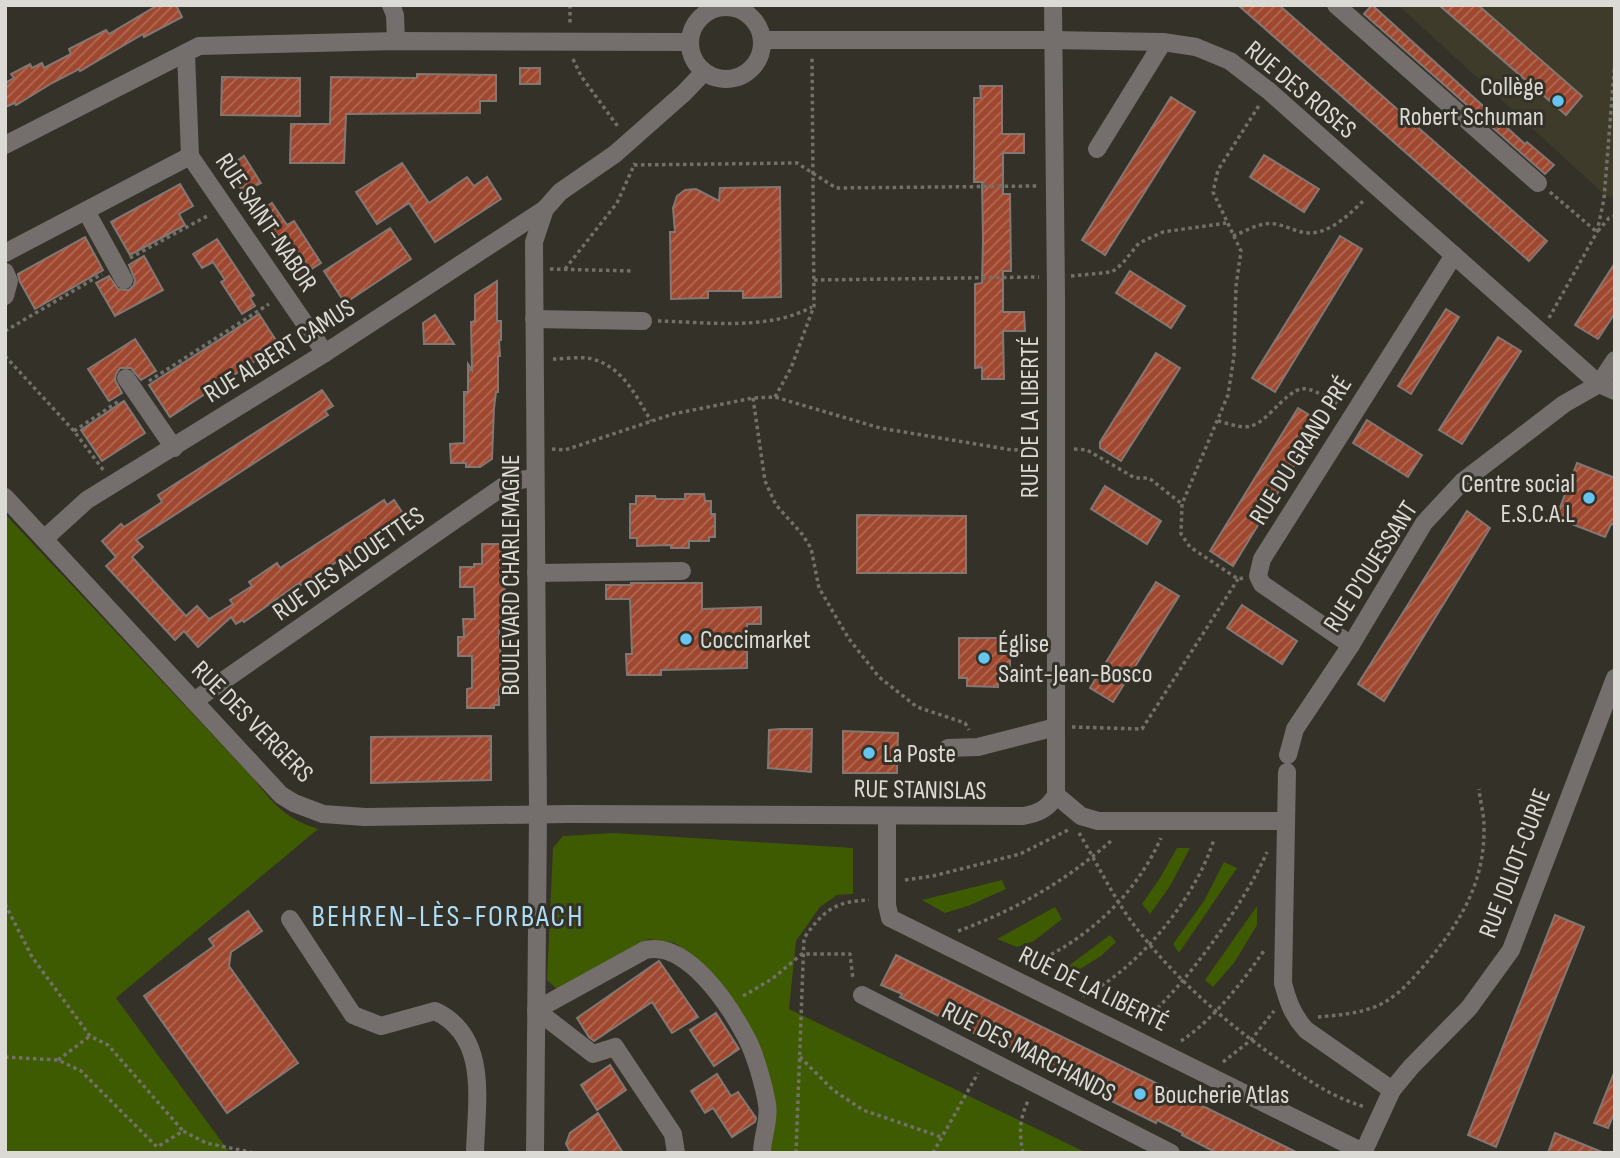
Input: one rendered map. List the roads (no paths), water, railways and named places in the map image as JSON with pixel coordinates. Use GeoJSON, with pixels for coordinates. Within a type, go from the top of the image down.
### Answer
{"type":"FeatureCollection","features":[{"type":"Feature","properties":{"kind":"street"},"geometry":{"type":"LineString","coordinates":[[391,5],[396,15],[396,41]]}},
{"type":"Feature","properties":{"kind":"street","name":"RUE DE LA LIBERTÉ"},"geometry":{"type":"LineString","coordinates":[[1053,5],[1056,795]]}},
{"type":"Feature","properties":{"kind":"street"},"geometry":{"type":"LineString","coordinates":[[1336,5],[1538,183]]}},
{"type":"Feature","properties":{"kind":"street"},"geometry":{"type":"LineString","coordinates":[[717,6],[732,7],[744,12],[758,24],[762,40],[760,56],[747,73],[736,78],[719,79],[704,72],[693,58],[690,42],[696,23],[705,13],[717,6]]}},
{"type":"Feature","properties":{"kind":"street","name":"RUE DES ROSES"},"geometry":{"type":"LineString","coordinates":[[762,40],[1052,40],[1163,42],[1196,47],[1230,61],[1269,90],[1376,188],[1607,387]]}},
{"type":"Feature","properties":{"kind":"street"},"geometry":{"type":"LineString","coordinates":[[5,145],[200,46],[396,41],[690,42]]}},
{"type":"Feature","properties":{"kind":"street"},"geometry":{"type":"LineString","coordinates":[[1097,149],[1163,42]]}},
{"type":"Feature","properties":{"kind":"street","name":"RUE SAINT-NABOR"},"geometry":{"type":"LineString","coordinates":[[186,53],[190,156],[325,353]]}},
{"type":"Feature","properties":{"kind":"street","name":"BOULEVARD CHARLEMAGNE"},"geometry":{"type":"LineString","coordinates":[[535,1153],[538,814],[534,242],[545,209],[560,192],[615,154],[704,72]]}},
{"type":"Feature","properties":{"kind":"street","name":"RUE SAINT-NABOR"},"geometry":{"type":"LineString","coordinates":[[5,253],[190,156]]}},
{"type":"Feature","properties":{"kind":"street","name":"RUE ALBERT CAMUS"},"geometry":{"type":"LineString","coordinates":[[44,539],[87,500],[325,353],[545,209]]}},
{"type":"Feature","properties":{"kind":"street"},"geometry":{"type":"LineString","coordinates":[[86,211],[124,280]]}},
{"type":"Feature","properties":{"kind":"street","name":"RUE DU GRAND PRÉ"},"geometry":{"type":"LineString","coordinates":[[1351,645],[1262,584],[1258,576],[1262,559],[1454,255]]}},
{"type":"Feature","properties":{"kind":"street"},"geometry":{"type":"LineString","coordinates":[[5,272],[9,281],[5,296]]}},
{"type":"Feature","properties":{"kind":"street"},"geometry":{"type":"LineString","coordinates":[[534,319],[643,321]]}},
{"type":"Feature","properties":{"kind":"street"},"geometry":{"type":"LineString","coordinates":[[1607,387],[1615,360]]}},
{"type":"Feature","properties":{"kind":"street"},"geometry":{"type":"LineString","coordinates":[[130,384],[174,448]]}},
{"type":"Feature","properties":{"kind":"street","name":"RUE D'OUESSANT"},"geometry":{"type":"LineString","coordinates":[[1392,1090],[1315,1037],[1296,1019],[1288,1003],[1283,984],[1284,821],[1287,763],[1295,729],[1351,645],[1424,523],[1462,482],[1564,404],[1607,387]]}},
{"type":"Feature","properties":{"kind":"street","name":"RUE DES ALOUETTES"},"geometry":{"type":"LineString","coordinates":[[194,701],[511,481],[535,478]]}},
{"type":"Feature","properties":{"kind":"street","name":"RUE DES VERGERS"},"geometry":{"type":"LineString","coordinates":[[5,497],[281,794],[308,810],[323,814],[365,817],[538,814]]}},
{"type":"Feature","properties":{"kind":"street"},"geometry":{"type":"LineString","coordinates":[[536,573],[682,571]]}},
{"type":"Feature","properties":{"kind":"street","name":"RUE JOLIOT-CURIE"},"geometry":{"type":"LineString","coordinates":[[1364,1152],[1392,1090],[1469,1008],[1511,950],[1615,678]]}},
{"type":"Feature","properties":{"kind":"street"},"geometry":{"type":"LineString","coordinates":[[948,748],[978,747],[1056,727]]}},
{"type":"Feature","properties":{"kind":"street"},"geometry":{"type":"LineString","coordinates":[[1056,795],[1081,816],[1098,821],[1284,821]]}},
{"type":"Feature","properties":{"kind":"street","name":"RUE STANISLAS"},"geometry":{"type":"LineString","coordinates":[[538,814],[1023,816],[1045,809],[1056,795]]}},
{"type":"Feature","properties":{"kind":"street","name":"RUE DE LA LIBERTÉ"},"geometry":{"type":"LineString","coordinates":[[887,816],[887,905],[891,918],[1364,1152]]}},
{"type":"Feature","properties":{"kind":"street"},"geometry":{"type":"LineString","coordinates":[[290,919],[354,1015],[381,1026],[435,1011],[449,1017],[463,1032],[476,1064],[475,1153]]}},
{"type":"Feature","properties":{"kind":"street"},"geometry":{"type":"LineString","coordinates":[[676,1153],[673,1134],[615,1047],[593,1054],[536,1010],[645,950],[655,948],[677,953],[693,965],[725,1005],[749,1043],[768,1113],[762,1153]]}},
{"type":"Feature","properties":{"kind":"street","name":"RUE DES MARCHANDS"},"geometry":{"type":"LineString","coordinates":[[862,995],[1171,1153]]}},
{"type":"Feature","properties":{"kind":"place","name":"Collège Robert Schuman"},"geometry":{"type":"Point","coordinates":[1558,101]}},
{"type":"Feature","properties":{"kind":"place","name":"Centre social E.S.C.A.L"},"geometry":{"type":"Point","coordinates":[1589,498]}},
{"type":"Feature","properties":{"kind":"place","name":"Coccimarket"},"geometry":{"type":"Point","coordinates":[686,639]}},
{"type":"Feature","properties":{"kind":"place","name":"Église Saint-Jean-Bosco"},"geometry":{"type":"Point","coordinates":[984,658]}},
{"type":"Feature","properties":{"kind":"place","name":"La Poste"},"geometry":{"type":"Point","coordinates":[869,753]}},
{"type":"Feature","properties":{"kind":"place","name":"Boucherie Atlas"},"geometry":{"type":"Point","coordinates":[1140,1094]}},
{"type":"Feature","properties":{"kind":"district","name":"BEHREN-LÈS-FORBACH"},"geometry":{"type":"Point","coordinates":[448,916]}}]}
